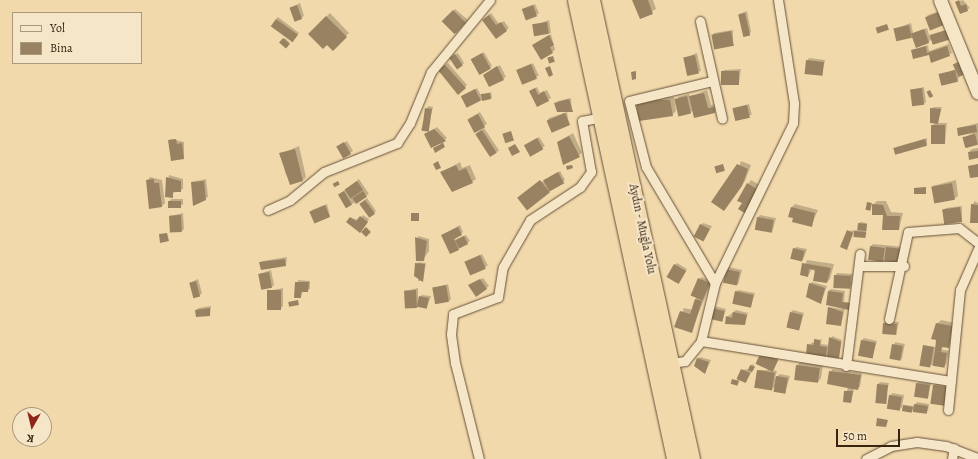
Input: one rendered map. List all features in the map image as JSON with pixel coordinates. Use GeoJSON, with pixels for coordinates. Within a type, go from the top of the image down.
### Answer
{"type":"FeatureCollection","features":[{"type":"Feature","properties":{"kind":"highway","name":"Aydın - Muğla Yolu"},"geometry":{"type":"LineString","coordinates":[[576,0],[675,459]]}},
{"type":"Feature","properties":{"kind":"highway","name":"Aydın - Muğla Yolu"},"geometry":{"type":"LineString","coordinates":[[591,0],[691,459]]}},
{"type":"Feature","properties":{"kind":"street"},"geometry":{"type":"LineString","coordinates":[[268,210],[290,200],[324,172],[397,143],[410,123],[431,72],[490,0]]}},
{"type":"Feature","properties":{"kind":"street"},"geometry":{"type":"LineString","coordinates":[[671,363],[685,361],[701,341],[715,282],[793,123],[794,103],[778,0]]}},
{"type":"Feature","properties":{"kind":"street"},"geometry":{"type":"LineString","coordinates":[[940,0],[978,93]]}},
{"type":"Feature","properties":{"kind":"street"},"geometry":{"type":"LineString","coordinates":[[700,21],[712,81],[722,119]]}},
{"type":"Feature","properties":{"kind":"street"},"geometry":{"type":"LineString","coordinates":[[712,81],[629,101],[646,167],[715,282]]}},
{"type":"Feature","properties":{"kind":"street"},"geometry":{"type":"LineString","coordinates":[[479,459],[454,363],[451,334],[453,314],[498,297],[503,267],[530,220],[580,187],[591,172],[582,121],[602,117]]}},
{"type":"Feature","properties":{"kind":"street"},"geometry":{"type":"LineString","coordinates":[[890,319],[904,266],[908,232],[959,228],[978,243]]}},
{"type":"Feature","properties":{"kind":"street"},"geometry":{"type":"LineString","coordinates":[[948,410],[960,290],[978,249]]}},
{"type":"Feature","properties":{"kind":"street"},"geometry":{"type":"LineString","coordinates":[[846,366],[860,254]]}},
{"type":"Feature","properties":{"kind":"street"},"geometry":{"type":"LineString","coordinates":[[859,266],[904,266]]}},
{"type":"Feature","properties":{"kind":"street"},"geometry":{"type":"LineString","coordinates":[[701,341],[846,366],[951,381]]}},
{"type":"Feature","properties":{"kind":"street"},"geometry":{"type":"LineString","coordinates":[[866,459],[878,451],[904,444],[933,443],[954,448],[978,458]]}},
{"type":"Feature","properties":{"kind":"street"},"geometry":{"type":"LineString","coordinates":[[952,459],[954,448]]}},
{"type":"Feature","properties":{"kind":"building"},"geometry":{"type":"Polygon","coordinates":[[[632,0],[648,0],[653,14],[640,19],[632,0]]]}},
{"type":"Feature","properties":{"kind":"building"},"geometry":{"type":"Polygon","coordinates":[[[959,0],[961,6],[966,4],[968,11],[960,14],[955,2],[959,0]]]}},
{"type":"Feature","properties":{"kind":"building"},"geometry":{"type":"Polygon","coordinates":[[[297,5],[302,19],[295,22],[289,8],[297,5]]]}},
{"type":"Feature","properties":{"kind":"building"},"geometry":{"type":"Polygon","coordinates":[[[533,5],[537,16],[526,20],[522,9],[533,5]]]}},
{"type":"Feature","properties":{"kind":"building"},"geometry":{"type":"Polygon","coordinates":[[[453,10],[466,23],[454,34],[442,21],[453,10]]]}},
{"type":"Feature","properties":{"kind":"building"},"geometry":{"type":"Polygon","coordinates":[[[939,12],[944,25],[930,30],[925,17],[939,12]]]}},
{"type":"Feature","properties":{"kind":"building"},"geometry":{"type":"Polygon","coordinates":[[[745,13],[750,35],[743,37],[738,15],[745,13]]]}},
{"type":"Feature","properties":{"kind":"building"},"geometry":{"type":"Polygon","coordinates":[[[489,15],[496,25],[501,22],[507,31],[496,39],[482,20],[489,15]]]}},
{"type":"Feature","properties":{"kind":"building"},"geometry":{"type":"Polygon","coordinates":[[[326,16],[347,37],[333,51],[327,45],[323,49],[308,34],[326,16]]]}},
{"type":"Feature","properties":{"kind":"building"},"geometry":{"type":"Polygon","coordinates":[[[276,19],[298,35],[293,42],[271,26],[276,19]]]}},
{"type":"Feature","properties":{"kind":"building"},"geometry":{"type":"Polygon","coordinates":[[[547,22],[549,34],[534,36],[532,24],[547,22]]]}},
{"type":"Feature","properties":{"kind":"building"},"geometry":{"type":"Polygon","coordinates":[[[887,24],[889,30],[877,33],[876,28],[887,24]]]}},
{"type":"Feature","properties":{"kind":"building"},"geometry":{"type":"Polygon","coordinates":[[[909,25],[912,38],[896,41],[893,29],[909,25]]]}},
{"type":"Feature","properties":{"kind":"building"},"geometry":{"type":"Polygon","coordinates":[[[924,29],[929,43],[916,48],[911,34],[924,29]]]}},
{"type":"Feature","properties":{"kind":"building"},"geometry":{"type":"Polygon","coordinates":[[[947,30],[950,40],[933,45],[930,35],[947,30]]]}},
{"type":"Feature","properties":{"kind":"building"},"geometry":{"type":"Polygon","coordinates":[[[731,31],[734,46],[714,50],[711,35],[731,31]]]}},
{"type":"Feature","properties":{"kind":"building"},"geometry":{"type":"Polygon","coordinates":[[[549,35],[554,45],[550,47],[553,53],[541,60],[532,45],[549,35]]]}},
{"type":"Feature","properties":{"kind":"building"},"geometry":{"type":"Polygon","coordinates":[[[283,38],[290,44],[286,48],[279,43],[283,38]]]}},
{"type":"Feature","properties":{"kind":"building"},"geometry":{"type":"Polygon","coordinates":[[[926,46],[927,53],[947,46],[950,56],[931,63],[929,55],[913,59],[911,50],[926,46]]]}},
{"type":"Feature","properties":{"kind":"building"},"geometry":{"type":"Polygon","coordinates":[[[482,53],[491,69],[479,75],[471,59],[482,53]]]}},
{"type":"Feature","properties":{"kind":"building"},"geometry":{"type":"Polygon","coordinates":[[[455,54],[463,66],[457,70],[449,58],[455,54]]]}},
{"type":"Feature","properties":{"kind":"building"},"geometry":{"type":"Polygon","coordinates":[[[695,55],[699,74],[687,76],[683,57],[695,55]]]}},
{"type":"Feature","properties":{"kind":"building"},"geometry":{"type":"Polygon","coordinates":[[[553,56],[555,62],[549,64],[547,58],[553,56]]]}},
{"type":"Feature","properties":{"kind":"building"},"geometry":{"type":"Polygon","coordinates":[[[806,60],[824,62],[822,76],[805,74],[806,60]]]}},
{"type":"Feature","properties":{"kind":"building"},"geometry":{"type":"Polygon","coordinates":[[[960,61],[966,74],[959,77],[953,64],[960,61]]]}},
{"type":"Feature","properties":{"kind":"building"},"geometry":{"type":"Polygon","coordinates":[[[531,64],[537,79],[522,85],[516,70],[531,64]]]}},
{"type":"Feature","properties":{"kind":"building"},"geometry":{"type":"Polygon","coordinates":[[[445,65],[466,88],[458,95],[438,70],[445,65]]]}},
{"type":"Feature","properties":{"kind":"building"},"geometry":{"type":"Polygon","coordinates":[[[497,66],[504,80],[489,87],[483,75],[497,66]]]}},
{"type":"Feature","properties":{"kind":"building"},"geometry":{"type":"Polygon","coordinates":[[[550,66],[553,75],[549,77],[545,68],[550,66]]]}},
{"type":"Feature","properties":{"kind":"building"},"geometry":{"type":"Polygon","coordinates":[[[955,70],[958,82],[941,86],[939,74],[955,70]]]}},
{"type":"Feature","properties":{"kind":"building"},"geometry":{"type":"Polygon","coordinates":[[[636,71],[636,79],[632,80],[631,72],[636,71]]]}},
{"type":"Feature","properties":{"kind":"building"},"geometry":{"type":"Polygon","coordinates":[[[721,71],[739,71],[739,85],[721,85],[721,71]]]}},
{"type":"Feature","properties":{"kind":"building"},"geometry":{"type":"Polygon","coordinates":[[[535,88],[538,95],[544,91],[549,101],[537,107],[529,91],[535,88]]]}},
{"type":"Feature","properties":{"kind":"building"},"geometry":{"type":"Polygon","coordinates":[[[922,88],[924,105],[912,106],[910,89],[922,88]]]}},
{"type":"Feature","properties":{"kind":"building"},"geometry":{"type":"Polygon","coordinates":[[[475,89],[481,101],[467,108],[461,96],[475,89]]]}},
{"type":"Feature","properties":{"kind":"building"},"geometry":{"type":"Polygon","coordinates":[[[930,90],[933,96],[930,98],[926,92],[930,90]]]}},
{"type":"Feature","properties":{"kind":"building"},"geometry":{"type":"Polygon","coordinates":[[[490,93],[491,99],[482,101],[481,94],[490,93]]]}},
{"type":"Feature","properties":{"kind":"building"},"geometry":{"type":"Polygon","coordinates":[[[704,93],[708,108],[714,107],[715,113],[694,118],[689,96],[704,93]]]}},
{"type":"Feature","properties":{"kind":"building"},"geometry":{"type":"Polygon","coordinates":[[[687,96],[691,114],[678,116],[674,99],[687,96]]]}},
{"type":"Feature","properties":{"kind":"building"},"geometry":{"type":"Polygon","coordinates":[[[569,99],[573,112],[557,112],[554,103],[569,99]]]}},
{"type":"Feature","properties":{"kind":"building"},"geometry":{"type":"Polygon","coordinates":[[[651,100],[670,100],[673,116],[639,121],[636,103],[651,100]]]}},
{"type":"Feature","properties":{"kind":"building"},"geometry":{"type":"Polygon","coordinates":[[[747,105],[750,118],[735,121],[732,108],[747,105]]]}},
{"type":"Feature","properties":{"kind":"building"},"geometry":{"type":"Polygon","coordinates":[[[425,108],[432,109],[429,132],[422,131],[425,108]]]}},
{"type":"Feature","properties":{"kind":"building"},"geometry":{"type":"Polygon","coordinates":[[[930,108],[941,109],[938,124],[930,123],[930,108]]]}},
{"type":"Feature","properties":{"kind":"building"},"geometry":{"type":"Polygon","coordinates":[[[565,113],[570,125],[552,133],[547,121],[565,113]]]}},
{"type":"Feature","properties":{"kind":"building"},"geometry":{"type":"Polygon","coordinates":[[[478,114],[485,127],[474,133],[467,120],[478,114]]]}},
{"type":"Feature","properties":{"kind":"building"},"geometry":{"type":"Polygon","coordinates":[[[931,125],[945,125],[945,144],[931,144],[931,125]]]}},
{"type":"Feature","properties":{"kind":"building"},"geometry":{"type":"Polygon","coordinates":[[[976,125],[977,132],[958,136],[957,128],[976,125]]]}},
{"type":"Feature","properties":{"kind":"building"},"geometry":{"type":"Polygon","coordinates":[[[434,129],[446,141],[431,148],[424,134],[434,129]]]}},
{"type":"Feature","properties":{"kind":"building"},"geometry":{"type":"Polygon","coordinates":[[[482,130],[497,153],[490,157],[475,134],[482,130]]]}},
{"type":"Feature","properties":{"kind":"building"},"geometry":{"type":"Polygon","coordinates":[[[511,131],[514,141],[505,143],[502,134],[511,131]]]}},
{"type":"Feature","properties":{"kind":"building"},"geometry":{"type":"Polygon","coordinates":[[[975,134],[978,145],[965,148],[962,137],[975,134]]]}},
{"type":"Feature","properties":{"kind":"building"},"geometry":{"type":"Polygon","coordinates":[[[569,136],[580,157],[563,165],[557,142],[569,136]]]}},
{"type":"Feature","properties":{"kind":"building"},"geometry":{"type":"Polygon","coordinates":[[[537,138],[543,149],[530,157],[524,145],[537,138]]]}},
{"type":"Feature","properties":{"kind":"building"},"geometry":{"type":"Polygon","coordinates":[[[176,139],[177,144],[182,143],[184,159],[171,161],[168,140],[176,139]]]}},
{"type":"Feature","properties":{"kind":"building"},"geometry":{"type":"Polygon","coordinates":[[[925,139],[927,146],[895,155],[893,148],[925,139]]]}},
{"type":"Feature","properties":{"kind":"building"},"geometry":{"type":"Polygon","coordinates":[[[344,142],[351,154],[343,159],[336,146],[344,142]]]}},
{"type":"Feature","properties":{"kind":"building"},"geometry":{"type":"Polygon","coordinates":[[[443,143],[445,147],[435,153],[433,148],[443,143]]]}},
{"type":"Feature","properties":{"kind":"building"},"geometry":{"type":"Polygon","coordinates":[[[515,144],[520,152],[512,156],[508,148],[515,144]]]}},
{"type":"Feature","properties":{"kind":"building"},"geometry":{"type":"Polygon","coordinates":[[[295,149],[303,181],[290,185],[279,153],[295,149]]]}},
{"type":"Feature","properties":{"kind":"building"},"geometry":{"type":"Polygon","coordinates":[[[978,151],[978,158],[969,160],[968,152],[978,151]]]}},
{"type":"Feature","properties":{"kind":"building"},"geometry":{"type":"Polygon","coordinates":[[[438,161],[441,168],[436,170],[433,164],[438,161]]]}},
{"type":"Feature","properties":{"kind":"building"},"geometry":{"type":"Polygon","coordinates":[[[723,164],[725,171],[716,173],[714,166],[723,164]]]}},
{"type":"Feature","properties":{"kind":"building"},"geometry":{"type":"Polygon","coordinates":[[[737,164],[748,169],[742,186],[724,211],[711,202],[737,164]]]}},
{"type":"Feature","properties":{"kind":"building"},"geometry":{"type":"Polygon","coordinates":[[[978,164],[978,177],[970,178],[968,166],[978,164]]]}},
{"type":"Feature","properties":{"kind":"building"},"geometry":{"type":"Polygon","coordinates":[[[456,165],[459,171],[466,168],[473,183],[452,192],[440,172],[456,165]]]}},
{"type":"Feature","properties":{"kind":"building"},"geometry":{"type":"Polygon","coordinates":[[[572,165],[573,168],[567,170],[566,166],[572,165]]]}},
{"type":"Feature","properties":{"kind":"building"},"geometry":{"type":"Polygon","coordinates":[[[558,172],[564,183],[549,192],[543,180],[558,172]]]}},
{"type":"Feature","properties":{"kind":"building"},"geometry":{"type":"Polygon","coordinates":[[[166,177],[181,181],[181,192],[173,192],[173,198],[165,197],[166,177]]]}},
{"type":"Feature","properties":{"kind":"building"},"geometry":{"type":"Polygon","coordinates":[[[154,179],[154,183],[159,183],[162,207],[149,209],[146,180],[154,179]]]}},
{"type":"Feature","properties":{"kind":"building"},"geometry":{"type":"Polygon","coordinates":[[[540,180],[550,193],[527,210],[517,198],[540,180]]]}},
{"type":"Feature","properties":{"kind":"building"},"geometry":{"type":"Polygon","coordinates":[[[204,181],[206,200],[193,206],[191,182],[204,181]]]}},
{"type":"Feature","properties":{"kind":"building"},"geometry":{"type":"Polygon","coordinates":[[[338,181],[340,185],[334,187],[333,184],[338,181]]]}},
{"type":"Feature","properties":{"kind":"building"},"geometry":{"type":"Polygon","coordinates":[[[357,181],[363,190],[351,199],[345,189],[357,181]]]}},
{"type":"Feature","properties":{"kind":"building"},"geometry":{"type":"Polygon","coordinates":[[[747,183],[760,191],[746,214],[738,209],[742,203],[737,201],[747,183]]]}},
{"type":"Feature","properties":{"kind":"building"},"geometry":{"type":"Polygon","coordinates":[[[952,183],[955,200],[934,203],[931,187],[952,183]]]}},
{"type":"Feature","properties":{"kind":"building"},"geometry":{"type":"Polygon","coordinates":[[[926,187],[926,194],[914,194],[914,188],[926,187]]]}},
{"type":"Feature","properties":{"kind":"building"},"geometry":{"type":"Polygon","coordinates":[[[344,191],[352,205],[346,208],[338,194],[344,191]]]}},
{"type":"Feature","properties":{"kind":"building"},"geometry":{"type":"Polygon","coordinates":[[[363,191],[367,197],[356,204],[352,198],[363,191]]]}},
{"type":"Feature","properties":{"kind":"building"},"geometry":{"type":"Polygon","coordinates":[[[365,200],[375,214],[369,218],[359,204],[365,200]]]}},
{"type":"Feature","properties":{"kind":"building"},"geometry":{"type":"Polygon","coordinates":[[[168,201],[181,201],[181,208],[168,208],[168,201]]]}},
{"type":"Feature","properties":{"kind":"building"},"geometry":{"type":"Polygon","coordinates":[[[867,202],[872,203],[870,211],[865,210],[867,202]]]}},
{"type":"Feature","properties":{"kind":"building"},"geometry":{"type":"Polygon","coordinates":[[[872,204],[883,205],[887,216],[900,216],[899,230],[882,230],[883,215],[872,215],[872,204]]]}},
{"type":"Feature","properties":{"kind":"building"},"geometry":{"type":"Polygon","coordinates":[[[971,204],[978,205],[978,223],[970,223],[971,204]]]}},
{"type":"Feature","properties":{"kind":"building"},"geometry":{"type":"Polygon","coordinates":[[[325,205],[330,217],[314,224],[309,212],[325,205]]]}},
{"type":"Feature","properties":{"kind":"building"},"geometry":{"type":"Polygon","coordinates":[[[791,207],[815,213],[812,227],[792,222],[793,218],[788,217],[791,207]]]}},
{"type":"Feature","properties":{"kind":"building"},"geometry":{"type":"Polygon","coordinates":[[[960,207],[962,222],[944,224],[942,210],[960,207]]]}},
{"type":"Feature","properties":{"kind":"building"},"geometry":{"type":"Polygon","coordinates":[[[411,213],[419,213],[419,221],[411,221],[411,213]]]}},
{"type":"Feature","properties":{"kind":"building"},"geometry":{"type":"Polygon","coordinates":[[[181,215],[182,232],[170,233],[169,216],[181,215]]]}},
{"type":"Feature","properties":{"kind":"building"},"geometry":{"type":"Polygon","coordinates":[[[360,216],[368,222],[360,233],[346,222],[350,217],[356,221],[360,216]]]}},
{"type":"Feature","properties":{"kind":"building"},"geometry":{"type":"Polygon","coordinates":[[[757,217],[774,220],[771,233],[755,230],[757,217]]]}},
{"type":"Feature","properties":{"kind":"building"},"geometry":{"type":"Polygon","coordinates":[[[858,223],[867,224],[866,231],[857,230],[858,223]]]}},
{"type":"Feature","properties":{"kind":"building"},"geometry":{"type":"Polygon","coordinates":[[[700,224],[710,229],[703,241],[694,236],[700,224]]]}},
{"type":"Feature","properties":{"kind":"building"},"geometry":{"type":"Polygon","coordinates":[[[366,227],[371,232],[366,237],[361,232],[366,227]]]}},
{"type":"Feature","properties":{"kind":"building"},"geometry":{"type":"Polygon","coordinates":[[[458,227],[462,235],[454,239],[459,250],[450,254],[441,235],[458,227]]]}},
{"type":"Feature","properties":{"kind":"building"},"geometry":{"type":"Polygon","coordinates":[[[847,230],[853,233],[847,250],[840,247],[847,230]]]}},
{"type":"Feature","properties":{"kind":"building"},"geometry":{"type":"Polygon","coordinates":[[[854,231],[866,232],[865,238],[853,237],[854,231]]]}},
{"type":"Feature","properties":{"kind":"building"},"geometry":{"type":"Polygon","coordinates":[[[167,233],[169,241],[160,243],[159,234],[167,233]]]}},
{"type":"Feature","properties":{"kind":"building"},"geometry":{"type":"Polygon","coordinates":[[[464,236],[468,244],[459,249],[455,241],[464,236]]]}},
{"type":"Feature","properties":{"kind":"building"},"geometry":{"type":"Polygon","coordinates":[[[415,237],[427,241],[424,261],[416,261],[415,237]]]}},
{"type":"Feature","properties":{"kind":"building"},"geometry":{"type":"Polygon","coordinates":[[[870,246],[885,248],[883,262],[868,260],[870,246]]]}},
{"type":"Feature","properties":{"kind":"building"},"geometry":{"type":"Polygon","coordinates":[[[886,247],[903,249],[901,263],[884,261],[886,247]]]}},
{"type":"Feature","properties":{"kind":"building"},"geometry":{"type":"Polygon","coordinates":[[[793,248],[805,251],[802,262],[790,259],[793,248]]]}},
{"type":"Feature","properties":{"kind":"building"},"geometry":{"type":"Polygon","coordinates":[[[480,255],[486,269],[470,275],[464,262],[480,255]]]}},
{"type":"Feature","properties":{"kind":"building"},"geometry":{"type":"Polygon","coordinates":[[[285,259],[286,266],[261,270],[259,262],[285,259]]]}},
{"type":"Feature","properties":{"kind":"building"},"geometry":{"type":"Polygon","coordinates":[[[415,263],[425,264],[423,282],[414,276],[415,263]]]}},
{"type":"Feature","properties":{"kind":"building"},"geometry":{"type":"Polygon","coordinates":[[[802,263],[831,268],[827,283],[813,281],[815,270],[809,269],[808,277],[800,275],[802,263]]]}},
{"type":"Feature","properties":{"kind":"building"},"geometry":{"type":"Polygon","coordinates":[[[674,264],[686,271],[679,284],[666,277],[674,264]]]}},
{"type":"Feature","properties":{"kind":"building"},"geometry":{"type":"Polygon","coordinates":[[[726,269],[740,272],[737,286],[723,283],[726,269]]]}},
{"type":"Feature","properties":{"kind":"building"},"geometry":{"type":"Polygon","coordinates":[[[269,272],[272,288],[261,290],[258,274],[269,272]]]}},
{"type":"Feature","properties":{"kind":"building"},"geometry":{"type":"Polygon","coordinates":[[[834,275],[851,276],[850,289],[833,288],[834,275]]]}},
{"type":"Feature","properties":{"kind":"building"},"geometry":{"type":"Polygon","coordinates":[[[698,278],[710,283],[703,301],[691,295],[698,278]]]}},
{"type":"Feature","properties":{"kind":"building"},"geometry":{"type":"Polygon","coordinates":[[[480,279],[487,289],[476,297],[468,285],[480,279]]]}},
{"type":"Feature","properties":{"kind":"building"},"geometry":{"type":"Polygon","coordinates":[[[196,281],[200,296],[193,298],[189,283],[196,281]]]}},
{"type":"Feature","properties":{"kind":"building"},"geometry":{"type":"Polygon","coordinates":[[[295,282],[309,282],[308,292],[301,292],[301,298],[294,298],[295,282]]]}},
{"type":"Feature","properties":{"kind":"building"},"geometry":{"type":"Polygon","coordinates":[[[809,283],[825,288],[821,304],[806,297],[809,283]]]}},
{"type":"Feature","properties":{"kind":"building"},"geometry":{"type":"Polygon","coordinates":[[[446,285],[449,302],[435,304],[432,287],[446,285]]]}},
{"type":"Feature","properties":{"kind":"building"},"geometry":{"type":"Polygon","coordinates":[[[267,290],[281,290],[281,310],[267,310],[267,290]]]}},
{"type":"Feature","properties":{"kind":"building"},"geometry":{"type":"Polygon","coordinates":[[[416,290],[417,308],[405,309],[404,291],[416,290]]]}},
{"type":"Feature","properties":{"kind":"building"},"geometry":{"type":"Polygon","coordinates":[[[735,291],[754,295],[751,308],[732,304],[735,291]]]}},
{"type":"Feature","properties":{"kind":"building"},"geometry":{"type":"Polygon","coordinates":[[[828,291],[843,293],[842,302],[850,303],[849,310],[826,305],[828,291]]]}},
{"type":"Feature","properties":{"kind":"building"},"geometry":{"type":"Polygon","coordinates":[[[419,296],[429,298],[427,309],[417,307],[419,296]]]}},
{"type":"Feature","properties":{"kind":"building"},"geometry":{"type":"Polygon","coordinates":[[[695,299],[702,301],[692,333],[674,327],[680,311],[690,314],[695,299]]]}},
{"type":"Feature","properties":{"kind":"building"},"geometry":{"type":"Polygon","coordinates":[[[298,300],[299,305],[289,307],[288,302],[298,300]]]}},
{"type":"Feature","properties":{"kind":"building"},"geometry":{"type":"Polygon","coordinates":[[[828,307],[843,312],[841,326],[826,324],[828,307]]]}},
{"type":"Feature","properties":{"kind":"building"},"geometry":{"type":"Polygon","coordinates":[[[210,308],[210,316],[196,317],[195,310],[210,308]]]}},
{"type":"Feature","properties":{"kind":"building"},"geometry":{"type":"Polygon","coordinates":[[[711,308],[725,311],[722,322],[709,319],[711,308]]]}},
{"type":"Feature","properties":{"kind":"building"},"geometry":{"type":"Polygon","coordinates":[[[733,312],[747,315],[745,325],[725,324],[726,316],[732,318],[733,312]]]}},
{"type":"Feature","properties":{"kind":"building"},"geometry":{"type":"Polygon","coordinates":[[[790,312],[803,315],[799,331],[786,328],[790,312]]]}},
{"type":"Feature","properties":{"kind":"building"},"geometry":{"type":"Polygon","coordinates":[[[883,323],[897,324],[896,335],[882,334],[883,323]]]}},
{"type":"Feature","properties":{"kind":"building"},"geometry":{"type":"Polygon","coordinates":[[[936,323],[952,326],[949,348],[942,347],[941,352],[935,351],[936,340],[931,339],[936,323]]]}},
{"type":"Feature","properties":{"kind":"building"},"geometry":{"type":"Polygon","coordinates":[[[829,337],[841,342],[839,358],[827,357],[829,337]]]}},
{"type":"Feature","properties":{"kind":"building"},"geometry":{"type":"Polygon","coordinates":[[[814,339],[820,340],[820,346],[827,347],[826,357],[806,355],[807,344],[814,345],[814,339]]]}},
{"type":"Feature","properties":{"kind":"building"},"geometry":{"type":"Polygon","coordinates":[[[861,340],[876,343],[873,359],[858,356],[861,340]]]}},
{"type":"Feature","properties":{"kind":"building"},"geometry":{"type":"Polygon","coordinates":[[[892,344],[903,346],[900,361],[889,359],[892,344]]]}},
{"type":"Feature","properties":{"kind":"building"},"geometry":{"type":"Polygon","coordinates":[[[923,345],[934,347],[930,368],[919,366],[923,345]]]}},
{"type":"Feature","properties":{"kind":"building"},"geometry":{"type":"Polygon","coordinates":[[[935,351],[947,353],[945,368],[933,366],[935,351]]]}},
{"type":"Feature","properties":{"kind":"building"},"geometry":{"type":"Polygon","coordinates":[[[761,352],[778,360],[773,372],[756,364],[761,352]]]}},
{"type":"Feature","properties":{"kind":"building"},"geometry":{"type":"Polygon","coordinates":[[[697,358],[709,362],[705,374],[694,366],[697,358]]]}},
{"type":"Feature","properties":{"kind":"building"},"geometry":{"type":"Polygon","coordinates":[[[750,365],[755,367],[752,372],[748,370],[750,365]]]}},
{"type":"Feature","properties":{"kind":"building"},"geometry":{"type":"Polygon","coordinates":[[[796,365],[820,368],[818,383],[794,380],[796,365]]]}},
{"type":"Feature","properties":{"kind":"building"},"geometry":{"type":"Polygon","coordinates":[[[741,369],[750,373],[746,383],[737,379],[741,369]]]}},
{"type":"Feature","properties":{"kind":"building"},"geometry":{"type":"Polygon","coordinates":[[[757,370],[775,373],[772,391],[754,388],[757,370]]]}},
{"type":"Feature","properties":{"kind":"building"},"geometry":{"type":"Polygon","coordinates":[[[829,371],[861,375],[858,390],[827,384],[829,371]]]}},
{"type":"Feature","properties":{"kind":"building"},"geometry":{"type":"Polygon","coordinates":[[[776,376],[788,378],[785,394],[773,392],[776,376]]]}},
{"type":"Feature","properties":{"kind":"building"},"geometry":{"type":"Polygon","coordinates":[[[732,379],[739,381],[737,386],[731,384],[732,379]]]}},
{"type":"Feature","properties":{"kind":"building"},"geometry":{"type":"Polygon","coordinates":[[[916,383],[930,385],[928,399],[914,397],[916,383]]]}},
{"type":"Feature","properties":{"kind":"building"},"geometry":{"type":"Polygon","coordinates":[[[877,384],[888,385],[886,404],[875,403],[877,384]]]}},
{"type":"Feature","properties":{"kind":"building"},"geometry":{"type":"Polygon","coordinates":[[[933,385],[947,387],[944,406],[930,404],[933,385]]]}},
{"type":"Feature","properties":{"kind":"building"},"geometry":{"type":"Polygon","coordinates":[[[844,391],[853,391],[851,403],[843,402],[844,391]]]}},
{"type":"Feature","properties":{"kind":"building"},"geometry":{"type":"Polygon","coordinates":[[[889,395],[902,397],[900,411],[887,409],[889,395]]]}},
{"type":"Feature","properties":{"kind":"building"},"geometry":{"type":"Polygon","coordinates":[[[914,404],[928,406],[927,414],[913,412],[914,404]]]}},
{"type":"Feature","properties":{"kind":"building"},"geometry":{"type":"Polygon","coordinates":[[[903,405],[913,407],[912,413],[902,411],[903,405]]]}},
{"type":"Feature","properties":{"kind":"building"},"geometry":{"type":"Polygon","coordinates":[[[877,418],[888,420],[886,427],[876,426],[877,418]]]}}]}
